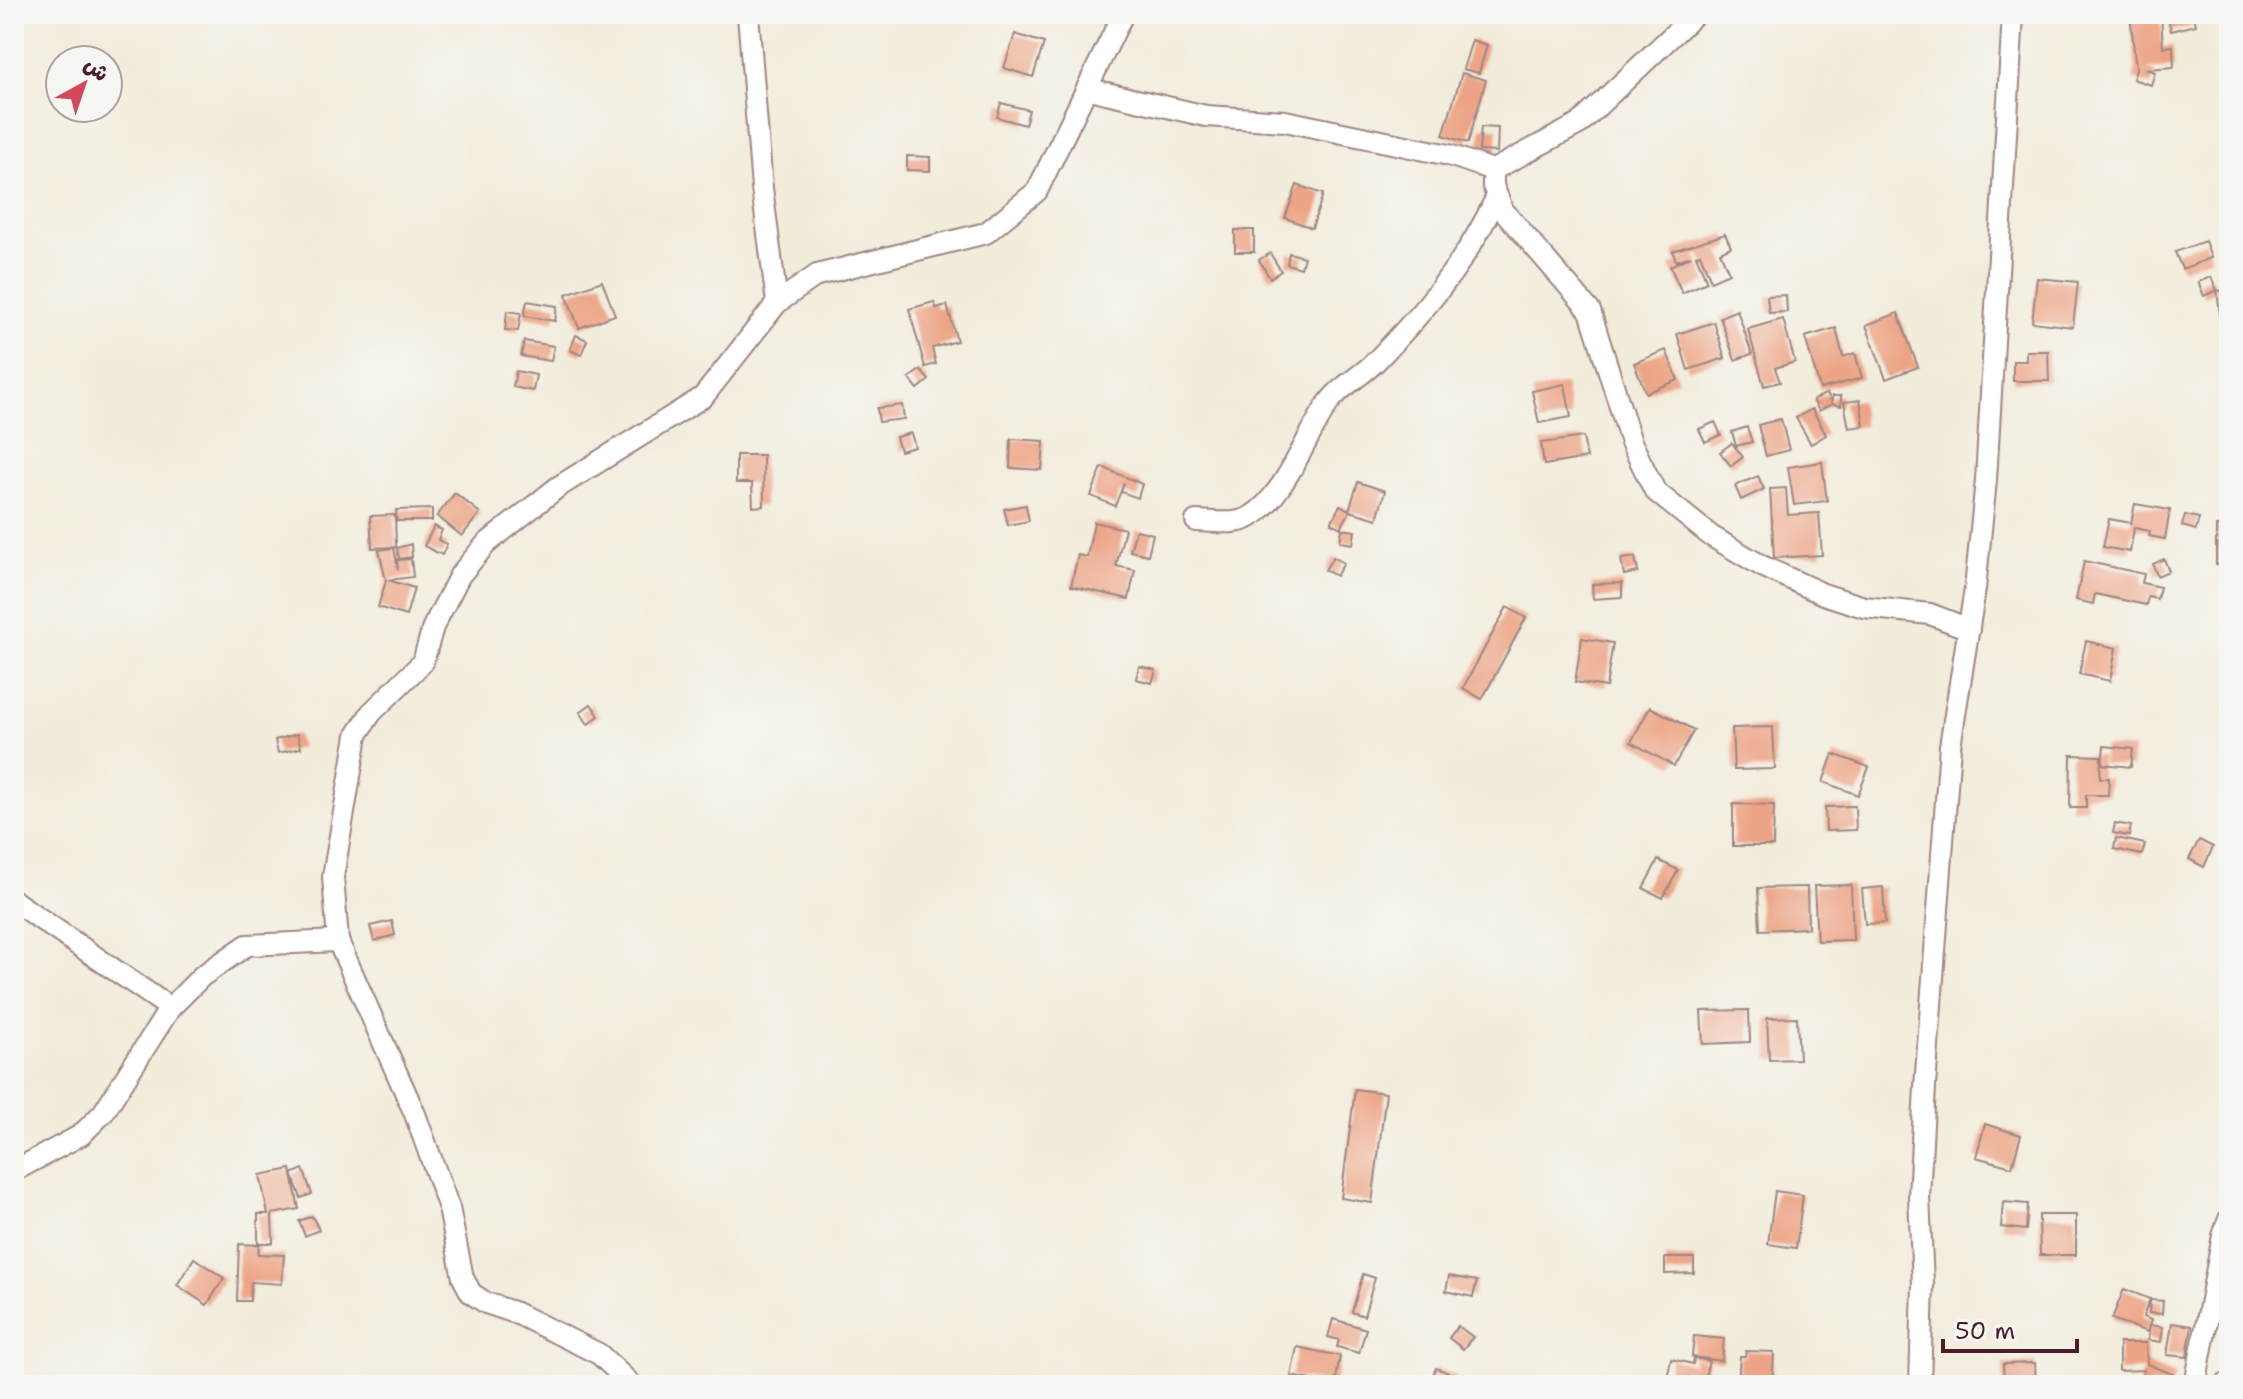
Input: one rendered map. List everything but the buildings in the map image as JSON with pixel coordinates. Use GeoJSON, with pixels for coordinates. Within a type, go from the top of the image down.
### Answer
{"type":"FeatureCollection","features":[{"type":"Feature","properties":{"kind":"street"},"geometry":{"type":"LineString","coordinates":[[748,14],[762,188],[777,303]]}},
{"type":"Feature","properties":{"kind":"street"},"geometry":{"type":"LineString","coordinates":[[632,1385],[599,1354],[471,1293],[463,1278],[449,1208],[415,1114],[338,941],[333,877],[357,735],[371,713],[423,662],[433,627],[460,575],[486,544],[558,487],[703,397],[777,303],[817,275],[986,233],[1037,191],[1123,14]]}},
{"type":"Feature","properties":{"kind":"street"},"geometry":{"type":"LineString","coordinates":[[1089,89],[1206,116],[1305,125],[1449,155],[1493,170],[1579,124],[1695,14]]}},
{"type":"Feature","properties":{"kind":"street"},"geometry":{"type":"LineString","coordinates":[[1920,1385],[1923,1284],[1919,1197],[1925,1087],[1950,746],[1969,629],[1986,480],[2013,14]]}},
{"type":"Feature","properties":{"kind":"street"},"geometry":{"type":"LineString","coordinates":[[1196,521],[1236,522],[1251,516],[1268,502],[1341,388],[1373,364],[1440,289],[1473,243],[1496,198],[1493,170]]}},
{"type":"Feature","properties":{"kind":"street"},"geometry":{"type":"LineString","coordinates":[[1496,198],[1590,311],[1631,442],[1655,491],[1711,536],[1762,566],[1823,594],[1864,607],[1930,614],[1969,629]]}},
{"type":"Feature","properties":{"kind":"street"},"geometry":{"type":"LineString","coordinates":[[14,901],[170,1008]]}},
{"type":"Feature","properties":{"kind":"street"},"geometry":{"type":"LineString","coordinates":[[14,1171],[81,1135],[103,1113],[170,1008],[202,976],[247,945],[338,941]]}},
{"type":"Feature","properties":{"kind":"street"},"geometry":{"type":"LineString","coordinates":[[2195,1385],[2223,1236],[2229,1219]]}}]}
